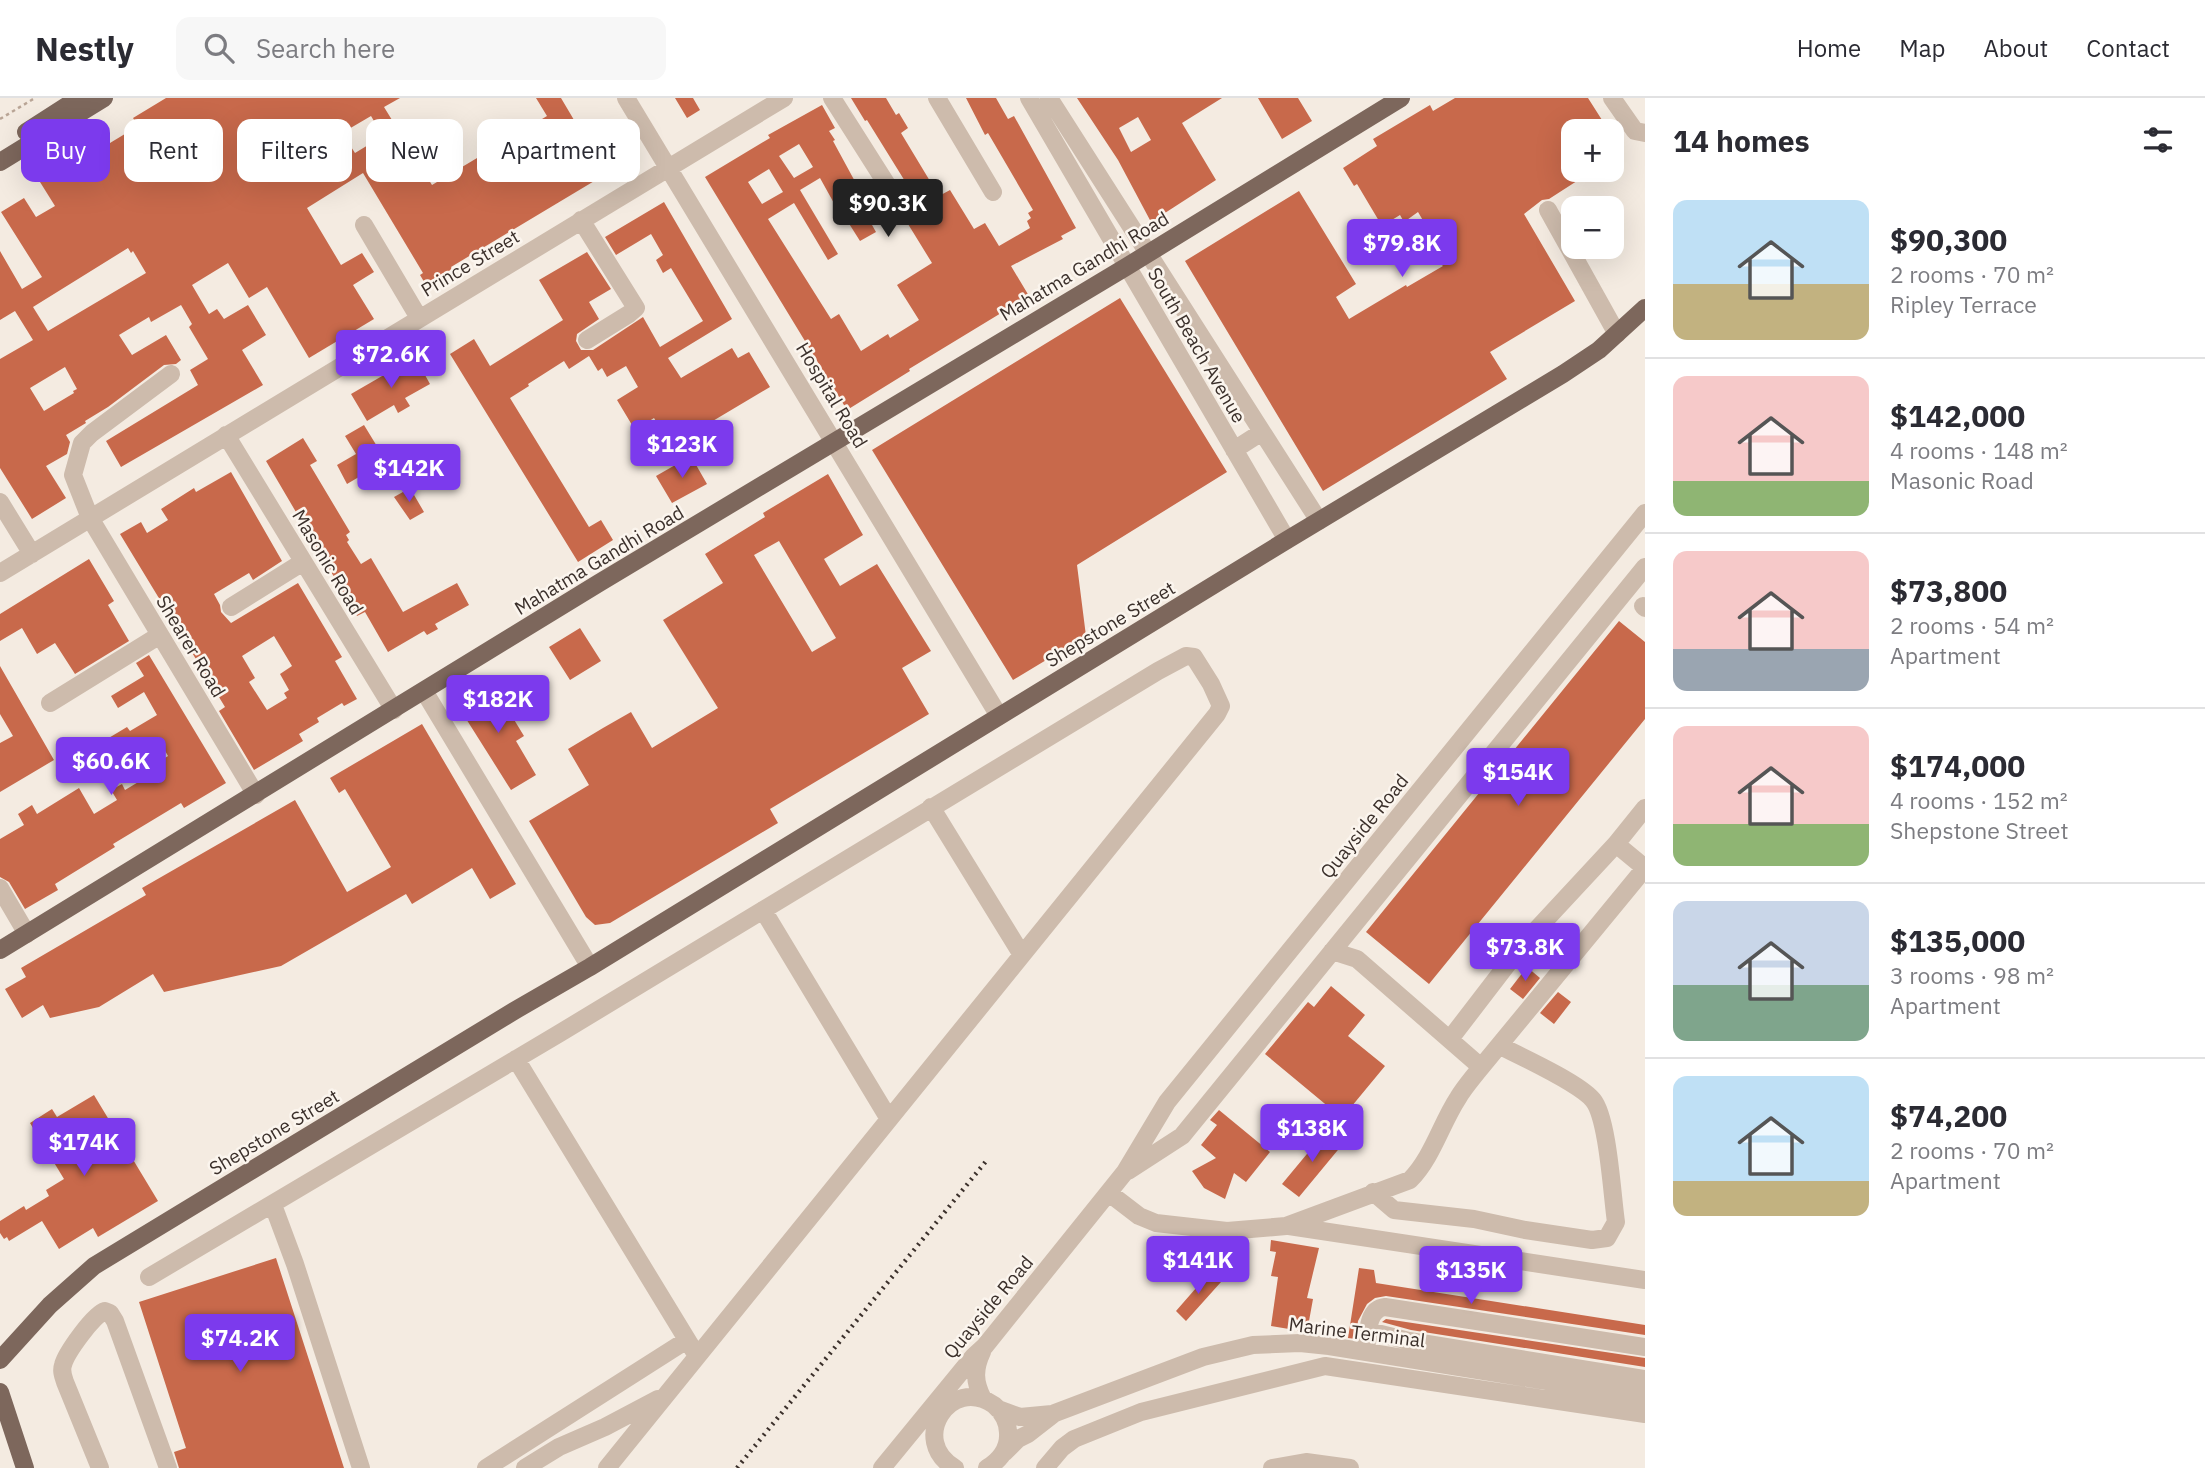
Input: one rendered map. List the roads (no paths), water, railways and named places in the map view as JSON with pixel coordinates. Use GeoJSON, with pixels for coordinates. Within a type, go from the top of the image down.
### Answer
{"type":"FeatureCollection","features":[{"type":"Feature","properties":{"kind":"main road"},"geometry":{"type":"LineString","coordinates":[[0,149],[72,107],[104,98]]}},
{"type":"Feature","properties":{"kind":"main road","name":"Mahatma Gandhi Road"},"geometry":{"type":"LineString","coordinates":[[0,950],[1401,98]]}},
{"type":"Feature","properties":{"kind":"main road"},"geometry":{"type":"LineString","coordinates":[[0,162],[72,107]]}},
{"type":"Feature","properties":{"kind":"main road","name":"Shepstone Street"},"geometry":{"type":"LineString","coordinates":[[0,1360],[50,1305],[94,1266],[1563,374],[1599,350],[1645,308]]}},
{"type":"Feature","properties":{"kind":"main road"},"geometry":{"type":"LineString","coordinates":[[0,1392],[25,1468]]}},
{"type":"Feature","properties":{"kind":"street","name":"Hospital Road"},"geometry":{"type":"LineString","coordinates":[[626,98],[999,716]]}},
{"type":"Feature","properties":{"kind":"street","name":"Prince Street"},"geometry":{"type":"LineString","coordinates":[[0,573],[784,98]]}},
{"type":"Feature","properties":{"kind":"street"},"geometry":{"type":"LineString","coordinates":[[832,98],[905,213]]}},
{"type":"Feature","properties":{"kind":"street"},"geometry":{"type":"LineString","coordinates":[[937,98],[993,192]]}},
{"type":"Feature","properties":{"kind":"street","name":"South Beach Avenue"},"geometry":{"type":"LineString","coordinates":[[1029,98],[1287,540]]}},
{"type":"Feature","properties":{"kind":"street","name":"South Beach Avenue"},"geometry":{"type":"LineString","coordinates":[[1049,98],[1319,521]]}},
{"type":"Feature","properties":{"kind":"street"},"geometry":{"type":"LineString","coordinates":[[1612,98],[1635,131],[1645,133]]}},
{"type":"Feature","properties":{"kind":"street"},"geometry":{"type":"LineString","coordinates":[[1548,210],[1617,334]]}},
{"type":"Feature","properties":{"kind":"street"},"geometry":{"type":"LineString","coordinates":[[581,220],[636,308],[586,340]]}},
{"type":"Feature","properties":{"kind":"street"},"geometry":{"type":"LineString","coordinates":[[364,225],[419,318]]}},
{"type":"Feature","properties":{"kind":"street"},"geometry":{"type":"LineString","coordinates":[[1182,361],[1208,346]]}},
{"type":"Feature","properties":{"kind":"street","name":"Shearer Road"},"geometry":{"type":"LineString","coordinates":[[171,374],[82,443],[73,475],[90,518],[256,795]]}},
{"type":"Feature","properties":{"kind":"street"},"geometry":{"type":"LineString","coordinates":[[1234,450],[1262,432]]}},
{"type":"Feature","properties":{"kind":"street","name":"Masonic Road"},"geometry":{"type":"LineString","coordinates":[[226,435],[394,710]]}},
{"type":"Feature","properties":{"kind":"street"},"geometry":{"type":"LineString","coordinates":[[0,502],[32,554]]}},
{"type":"Feature","properties":{"kind":"street","name":"Quayside Road"},"geometry":{"type":"LineString","coordinates":[[882,1468],[1109,1193],[1125,1172],[1167,1102],[1645,513]]}},
{"type":"Feature","properties":{"kind":"street"},"geometry":{"type":"LineString","coordinates":[[231,607],[303,562]]}},
{"type":"Feature","properties":{"kind":"street","name":"Quayside Road"},"geometry":{"type":"LineString","coordinates":[[1125,1172],[1182,1136],[1645,567]]}},
{"type":"Feature","properties":{"kind":"street"},"geometry":{"type":"LineString","coordinates":[[50,703],[160,635]]}},
{"type":"Feature","properties":{"kind":"street"},"geometry":{"type":"LineString","coordinates":[[149,1277],[516,1059],[931,807],[1181,659],[1193,656],[1218,697],[1221,706],[1217,714],[607,1468]]}},
{"type":"Feature","properties":{"kind":"street"},"geometry":{"type":"LineString","coordinates":[[424,691],[590,967]]}},
{"type":"Feature","properties":{"kind":"street"},"geometry":{"type":"LineString","coordinates":[[931,807],[1022,955]]}},
{"type":"Feature","properties":{"kind":"street"},"geometry":{"type":"LineString","coordinates":[[1450,1039],[1523,944],[1616,844],[1645,808]]}},
{"type":"Feature","properties":{"kind":"street"},"geometry":{"type":"LineString","coordinates":[[1286,1226],[1401,1184],[1416,1174],[1457,1098],[1645,868],[1616,844]]}},
{"type":"Feature","properties":{"kind":"street"},"geometry":{"type":"LineString","coordinates":[[0,888],[27,934]]}},
{"type":"Feature","properties":{"kind":"street"},"geometry":{"type":"LineString","coordinates":[[763,910],[889,1119]]}},
{"type":"Feature","properties":{"kind":"street"},"geometry":{"type":"LineString","coordinates":[[1332,951],[1357,959],[1482,1067]]}},
{"type":"Feature","properties":{"kind":"street"},"geometry":{"type":"LineString","coordinates":[[1373,1192],[1394,1210],[1474,1219],[1592,1240],[1607,1238],[1611,1234],[1616,1222],[1603,1127],[1594,1100],[1557,1076],[1500,1046]]}},
{"type":"Feature","properties":{"kind":"street"},"geometry":{"type":"LineString","coordinates":[[516,1059],[697,1356]]}},
{"type":"Feature","properties":{"kind":"street"},"geometry":{"type":"LineString","coordinates":[[1109,1193],[1139,1216],[1156,1223],[1215,1231],[1286,1226],[1645,1280]]}},
{"type":"Feature","properties":{"kind":"street"},"geometry":{"type":"LineString","coordinates":[[273,1205],[295,1264],[360,1468]]}},
{"type":"Feature","properties":{"kind":"street"},"geometry":{"type":"LineString","coordinates":[[1366,1352],[1373,1312],[1378,1307],[1645,1347]]}},
{"type":"Feature","properties":{"kind":"street"},"geometry":{"type":"LineString","coordinates":[[100,1468],[62,1370],[65,1358],[96,1315],[105,1311],[115,1321],[168,1468]]}},
{"type":"Feature","properties":{"kind":"street"},"geometry":{"type":"LineString","coordinates":[[1369,1331],[1409,1341],[1645,1379]]}},
{"type":"Feature","properties":{"kind":"street"},"geometry":{"type":"LineString","coordinates":[[485,1468],[687,1340]]}},
{"type":"Feature","properties":{"kind":"street","name":"Marine Terminal"},"geometry":{"type":"LineString","coordinates":[[997,1462],[1018,1439],[1055,1413],[1217,1353],[1253,1345],[1287,1343],[1345,1349],[1645,1396]]}},
{"type":"Feature","properties":{"kind":"street"},"geometry":{"type":"LineString","coordinates":[[983,1399],[975,1374],[985,1346]]}},
{"type":"Feature","properties":{"kind":"street"},"geometry":{"type":"LineString","coordinates":[[1045,1468],[1062,1448],[1074,1439],[1142,1412],[1325,1366],[1645,1414]]}},
{"type":"Feature","properties":{"kind":"street"},"geometry":{"type":"LineString","coordinates":[[952,1384],[946,1408],[937,1420],[934,1432],[940,1455],[955,1468]]}},
{"type":"Feature","properties":{"kind":"street"},"geometry":{"type":"LineString","coordinates":[[525,1468],[559,1447],[605,1427],[666,1395]]}},
{"type":"Feature","properties":{"kind":"street"},"geometry":{"type":"LineString","coordinates":[[924,1419],[959,1399],[971,1397],[983,1399],[998,1409],[1020,1417],[1039,1417],[1055,1413]]}},
{"type":"Feature","properties":{"kind":"street"},"geometry":{"type":"LineString","coordinates":[[997,1462],[1008,1441],[1005,1419],[998,1409]]}},
{"type":"Feature","properties":{"kind":"street"},"geometry":{"type":"LineString","coordinates":[[1272,1468],[1307,1462],[1350,1468]]}},
{"type":"Feature","properties":{"kind":"street"},"geometry":{"type":"LineString","coordinates":[[932,1468],[943,1468]]}},
{"type":"Feature","properties":{"kind":"railway"},"geometry":{"type":"LineString","coordinates":[[737,1468],[987,1160]]}}]}
